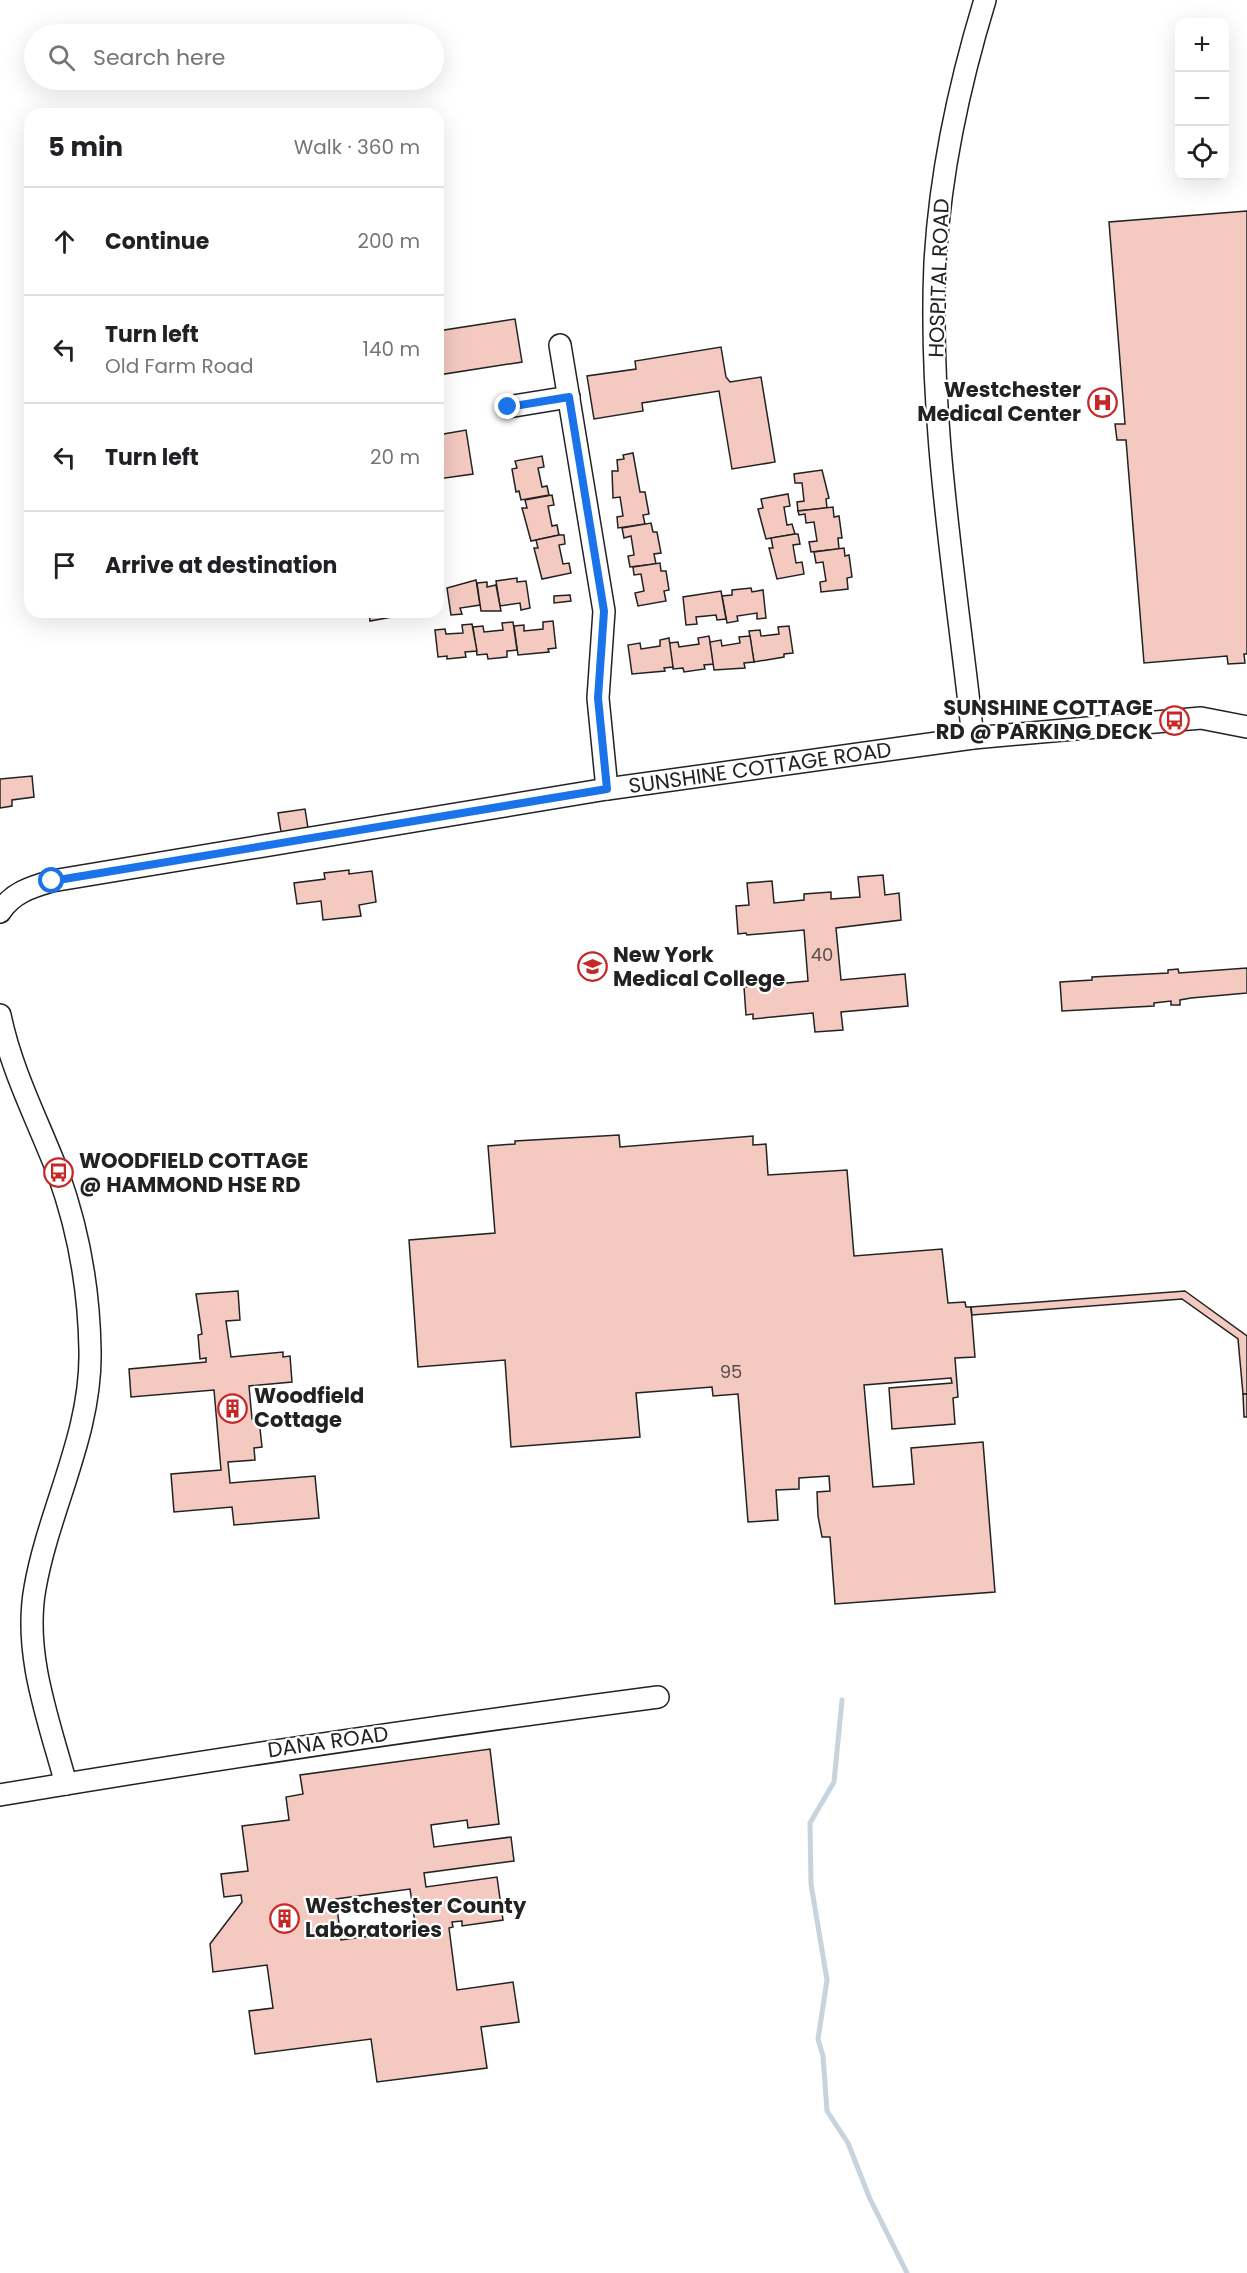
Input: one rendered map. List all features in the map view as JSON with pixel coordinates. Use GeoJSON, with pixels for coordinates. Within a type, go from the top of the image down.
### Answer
{"type":"FeatureCollection","features":[{"type":"Feature","properties":{"kind":"street","name":"HOSPITAL ROAD"},"geometry":{"type":"LineString","coordinates":[[973,738],[938,415],[934,318],[940,214],[952,128],[968,55],[985,0]]}},
{"type":"Feature","properties":{"kind":"street"},"geometry":{"type":"LineString","coordinates":[[560,345],[604,611],[598,698],[607,789]]}},
{"type":"Feature","properties":{"kind":"street"},"geometry":{"type":"LineString","coordinates":[[508,407],[569,397]]}},
{"type":"Feature","properties":{"kind":"street","name":"SUNSHINE COTTAGE ROAD"},"geometry":{"type":"LineString","coordinates":[[0,912],[6,904],[26,889],[52,881],[607,789],[973,738],[1201,718],[1247,727]]}},
{"type":"Feature","properties":{"kind":"street"},"geometry":{"type":"LineString","coordinates":[[0,1015],[19,1077],[58,1173],[75,1225],[85,1275],[89,1315],[90,1355],[86,1398],[76,1448],[43,1551],[34,1590],[32,1630],[41,1695],[66,1784]]}},
{"type":"Feature","properties":{"kind":"street","name":"DANA ROAD"},"geometry":{"type":"LineString","coordinates":[[0,1795],[465,1722],[658,1697]]}},
{"type":"Feature","properties":{"kind":"building"},"geometry":{"type":"Polygon","coordinates":[[[1247,211],[1247,654],[1244,654],[1245,663],[1228,664],[1227,656],[1144,663],[1126,440],[1117,440],[1115,424],[1125,424],[1109,222],[1247,211]]]}},
{"type":"Feature","properties":{"kind":"building"},"geometry":{"type":"Polygon","coordinates":[[[515,319],[522,362],[444,374],[444,330],[515,319]]]}},
{"type":"Feature","properties":{"kind":"building"},"geometry":{"type":"Polygon","coordinates":[[[721,347],[726,377],[730,382],[761,377],[775,462],[732,469],[719,391],[642,403],[643,411],[594,419],[587,376],[636,369],[635,361],[721,347]]]}},
{"type":"Feature","properties":{"kind":"building"},"geometry":{"type":"Polygon","coordinates":[[[466,430],[473,474],[444,478],[444,434],[466,430]]]}},
{"type":"Feature","properties":{"kind":"building"},"geometry":{"type":"Polygon","coordinates":[[[633,453],[640,492],[645,492],[649,514],[643,515],[645,524],[618,528],[617,517],[623,516],[620,497],[613,498],[612,471],[618,471],[617,460],[624,459],[623,455],[633,453]]]}},
{"type":"Feature","properties":{"kind":"building"},"geometry":{"type":"Polygon","coordinates":[[[542,456],[544,467],[538,468],[542,487],[547,486],[549,495],[521,500],[519,491],[516,492],[512,469],[517,468],[515,461],[542,456]]]}},
{"type":"Feature","properties":{"kind":"building"},"geometry":{"type":"Polygon","coordinates":[[[822,470],[829,498],[826,499],[827,508],[798,511],[797,502],[804,501],[802,483],[795,483],[794,474],[822,470]]]}},
{"type":"Feature","properties":{"kind":"building"},"geometry":{"type":"Polygon","coordinates":[[[788,494],[790,506],[784,507],[787,525],[792,524],[795,534],[766,539],[758,509],[763,508],[761,499],[788,494]]]}},
{"type":"Feature","properties":{"kind":"building"},"geometry":{"type":"Polygon","coordinates":[[[552,495],[554,505],[548,506],[552,526],[557,525],[559,535],[531,541],[522,508],[527,508],[525,500],[552,495]]]}},
{"type":"Feature","properties":{"kind":"building"},"geometry":{"type":"Polygon","coordinates":[[[833,507],[834,517],[839,516],[842,538],[838,538],[839,549],[811,552],[809,542],[817,541],[814,522],[806,523],[805,514],[799,515],[798,511],[833,507]]]}},
{"type":"Feature","properties":{"kind":"building"},"geometry":{"type":"Polygon","coordinates":[[[651,523],[653,532],[657,532],[661,553],[654,554],[656,564],[630,567],[628,556],[634,555],[631,536],[624,538],[622,528],[651,523]]]}},
{"type":"Feature","properties":{"kind":"building"},"geometry":{"type":"Polygon","coordinates":[[[798,534],[800,544],[793,545],[796,563],[802,562],[804,574],[777,579],[769,548],[773,548],[771,538],[798,534]]]}},
{"type":"Feature","properties":{"kind":"building"},"geometry":{"type":"Polygon","coordinates":[[[564,535],[565,544],[559,545],[563,564],[569,563],[571,573],[542,579],[534,548],[538,548],[536,540],[564,535]]]}},
{"type":"Feature","properties":{"kind":"building"},"geometry":{"type":"Polygon","coordinates":[[[844,548],[845,556],[849,555],[852,577],[847,578],[848,589],[821,592],[820,582],[826,581],[823,562],[816,563],[814,552],[844,548]]]}},
{"type":"Feature","properties":{"kind":"building"},"geometry":{"type":"Polygon","coordinates":[[[660,563],[661,571],[666,571],[669,590],[664,591],[666,601],[638,606],[635,593],[644,591],[641,574],[634,575],[633,567],[660,563]]]}},
{"type":"Feature","properties":{"kind":"building"},"geometry":{"type":"Polygon","coordinates":[[[517,578],[517,582],[526,581],[530,608],[521,610],[520,603],[500,606],[496,581],[517,578]]]}},
{"type":"Feature","properties":{"kind":"building"},"geometry":{"type":"Polygon","coordinates":[[[476,580],[480,605],[460,608],[462,614],[451,615],[447,588],[476,580]]]}},
{"type":"Feature","properties":{"kind":"building"},"geometry":{"type":"Polygon","coordinates":[[[487,582],[487,587],[496,585],[501,611],[481,611],[477,583],[487,582]]]}},
{"type":"Feature","properties":{"kind":"building"},"geometry":{"type":"Polygon","coordinates":[[[751,588],[752,592],[763,590],[766,618],[757,619],[757,613],[737,616],[738,621],[727,623],[722,596],[732,595],[732,590],[751,588]]]}},
{"type":"Feature","properties":{"kind":"building"},"geometry":{"type":"Polygon","coordinates":[[[721,591],[726,619],[717,620],[716,615],[696,617],[697,624],[686,625],[683,597],[721,591]]]}},
{"type":"Feature","properties":{"kind":"building"},"geometry":{"type":"Polygon","coordinates":[[[570,595],[571,601],[554,603],[554,596],[570,595]]]}},
{"type":"Feature","properties":{"kind":"building"},"geometry":{"type":"Polygon","coordinates":[[[370,618],[387,618],[370,621],[370,618]]]}},
{"type":"Feature","properties":{"kind":"building"},"geometry":{"type":"Polygon","coordinates":[[[553,621],[556,648],[548,649],[549,652],[518,655],[514,626],[524,625],[524,631],[543,629],[543,622],[553,621]]]}},
{"type":"Feature","properties":{"kind":"building"},"geometry":{"type":"Polygon","coordinates":[[[513,622],[517,650],[507,651],[507,657],[488,659],[487,654],[477,655],[473,627],[483,626],[484,632],[503,630],[502,623],[513,622]]]}},
{"type":"Feature","properties":{"kind":"building"},"geometry":{"type":"Polygon","coordinates":[[[472,624],[477,651],[465,652],[466,657],[447,659],[447,656],[438,657],[435,630],[445,629],[446,634],[463,633],[462,625],[472,624]]]}},
{"type":"Feature","properties":{"kind":"building"},"geometry":{"type":"Polygon","coordinates":[[[789,626],[793,653],[784,654],[784,657],[754,662],[749,631],[760,630],[761,636],[779,634],[778,627],[789,626]]]}},
{"type":"Feature","properties":{"kind":"building"},"geometry":{"type":"Polygon","coordinates":[[[709,636],[714,664],[704,665],[705,669],[684,672],[683,668],[673,669],[669,643],[678,642],[679,647],[699,644],[698,638],[709,636]]]}},
{"type":"Feature","properties":{"kind":"building"},"geometry":{"type":"Polygon","coordinates":[[[750,636],[754,662],[744,663],[745,668],[714,670],[710,642],[721,640],[722,646],[740,643],[739,637],[750,636]]]}},
{"type":"Feature","properties":{"kind":"building"},"geometry":{"type":"Polygon","coordinates":[[[669,638],[673,667],[664,668],[665,671],[632,674],[628,645],[640,643],[641,649],[660,646],[660,640],[669,638]]]}},
{"type":"Feature","properties":{"kind":"building"},"geometry":{"type":"Polygon","coordinates":[[[32,776],[34,797],[12,800],[12,806],[0,808],[0,779],[32,776]]]}},
{"type":"Feature","properties":{"kind":"building"},"geometry":{"type":"Polygon","coordinates":[[[305,809],[308,828],[281,832],[278,813],[305,809]]]}},
{"type":"Feature","properties":{"kind":"building"},"geometry":{"type":"Polygon","coordinates":[[[349,870],[349,874],[372,871],[376,902],[359,905],[361,916],[323,920],[321,901],[297,904],[294,883],[325,879],[324,873],[349,870]]]}},
{"type":"Feature","properties":{"kind":"building"},"geometry":{"type":"Polygon","coordinates":[[[883,875],[885,895],[899,893],[901,920],[836,928],[841,980],[905,974],[908,1006],[841,1012],[843,1030],[815,1032],[813,1013],[753,1019],[753,1014],[746,1015],[744,987],[808,981],[804,930],[738,934],[736,906],[749,905],[747,883],[772,881],[774,903],[804,900],[804,894],[831,892],[831,899],[860,897],[858,877],[883,875]]]}},
{"type":"Feature","properties":{"kind":"building"},"geometry":{"type":"Polygon","coordinates":[[[1247,968],[1247,993],[1191,998],[1180,1000],[1180,1005],[1171,1005],[1171,1001],[1154,1003],[1154,1006],[1062,1011],[1060,982],[1092,980],[1092,977],[1168,973],[1168,970],[1178,969],[1179,973],[1247,968]]]}},
{"type":"Feature","properties":{"kind":"building"},"geometry":{"type":"Polygon","coordinates":[[[619,1135],[620,1147],[753,1136],[753,1145],[766,1144],[768,1175],[847,1170],[854,1256],[942,1249],[948,1303],[965,1302],[966,1307],[971,1307],[975,1357],[955,1358],[958,1397],[953,1398],[955,1424],[892,1429],[889,1388],[952,1383],[951,1378],[864,1385],[873,1487],[914,1484],[911,1448],[983,1442],[995,1592],[835,1604],[830,1537],[822,1537],[818,1516],[817,1492],[830,1491],[829,1476],[799,1478],[799,1489],[776,1490],[778,1520],[748,1522],[738,1394],[713,1396],[712,1387],[636,1393],[640,1437],[511,1447],[505,1360],[418,1367],[409,1240],[495,1233],[488,1146],[515,1144],[515,1141],[619,1135]]]}},
{"type":"Feature","properties":{"kind":"building","name":"Woodfield Cottage"},"geometry":{"type":"Polygon","coordinates":[[[238,1291],[240,1320],[226,1321],[231,1357],[283,1352],[283,1357],[290,1356],[292,1382],[249,1386],[252,1419],[259,1419],[262,1447],[254,1448],[255,1460],[228,1462],[230,1483],[315,1476],[319,1518],[234,1525],[232,1507],[174,1512],[171,1474],[221,1470],[214,1390],[131,1397],[129,1369],[206,1362],[206,1358],[200,1359],[198,1335],[202,1334],[196,1294],[238,1291]]]}},
{"type":"Feature","properties":{"kind":"building"},"geometry":{"type":"Polygon","coordinates":[[[1185,1291],[1247,1336],[1247,1394],[1243,1394],[1238,1339],[1182,1299],[972,1315],[971,1307],[1185,1291]]]}},
{"type":"Feature","properties":{"kind":"building"},"geometry":{"type":"Polygon","coordinates":[[[1243,1394],[1247,1394],[1247,1417],[1244,1417],[1243,1394]]]}},
{"type":"Feature","properties":{"kind":"building","name":"Westchester County Laboratories"},"geometry":{"type":"Polygon","coordinates":[[[490,1749],[499,1824],[468,1828],[467,1820],[431,1825],[434,1847],[511,1837],[514,1861],[424,1873],[426,1887],[497,1877],[503,1920],[462,1926],[462,1921],[452,1922],[453,1927],[449,1928],[457,1990],[513,1982],[519,2022],[481,2027],[487,2068],[377,2082],[371,2039],[255,2054],[249,2011],[273,2008],[267,1965],[213,1972],[210,1944],[242,1902],[241,1895],[224,1897],[221,1874],[248,1871],[242,1826],[289,1820],[286,1797],[303,1794],[300,1775],[490,1749]],[[410,1889],[336,1899],[341,1940],[416,1930],[410,1889]]]}},
{"type":"Feature","properties":{"kind":"waterway"},"geometry":{"type":"LineString","coordinates":[[842,1700],[834,1782],[810,1823],[811,1884],[827,1980],[818,2039],[823,2056],[827,2111],[848,2143],[870,2199],[907,2273]]}},
{"type":"Feature","properties":{"kind":"place","name":"Westchester Medical Center"},"geometry":{"type":"Point","coordinates":[1102,402]}},
{"type":"Feature","properties":{"kind":"place","name":"SUNSHINE COTTAGE RD @ PARKING DECK"},"geometry":{"type":"Point","coordinates":[1174,720]}},
{"type":"Feature","properties":{"kind":"place","name":"New York Medical College"},"geometry":{"type":"Point","coordinates":[592,967]}},
{"type":"Feature","properties":{"kind":"place","name":"WOODFIELD COTTAGE @ HAMMOND HSE RD"},"geometry":{"type":"Point","coordinates":[58,1173]}},
{"type":"Feature","properties":{"kind":"place","name":"Woodfield Cottage"},"geometry":{"type":"Point","coordinates":[233,1408]}},
{"type":"Feature","properties":{"kind":"place","name":"Westchester County Laboratories"},"geometry":{"type":"Point","coordinates":[284,1918]}},
{"type":"Feature","properties":{"kind":"route"},"geometry":{"type":"LineString","coordinates":[[52,881],[607,789],[598,698],[604,611],[569,397],[508,407]]}}]}
